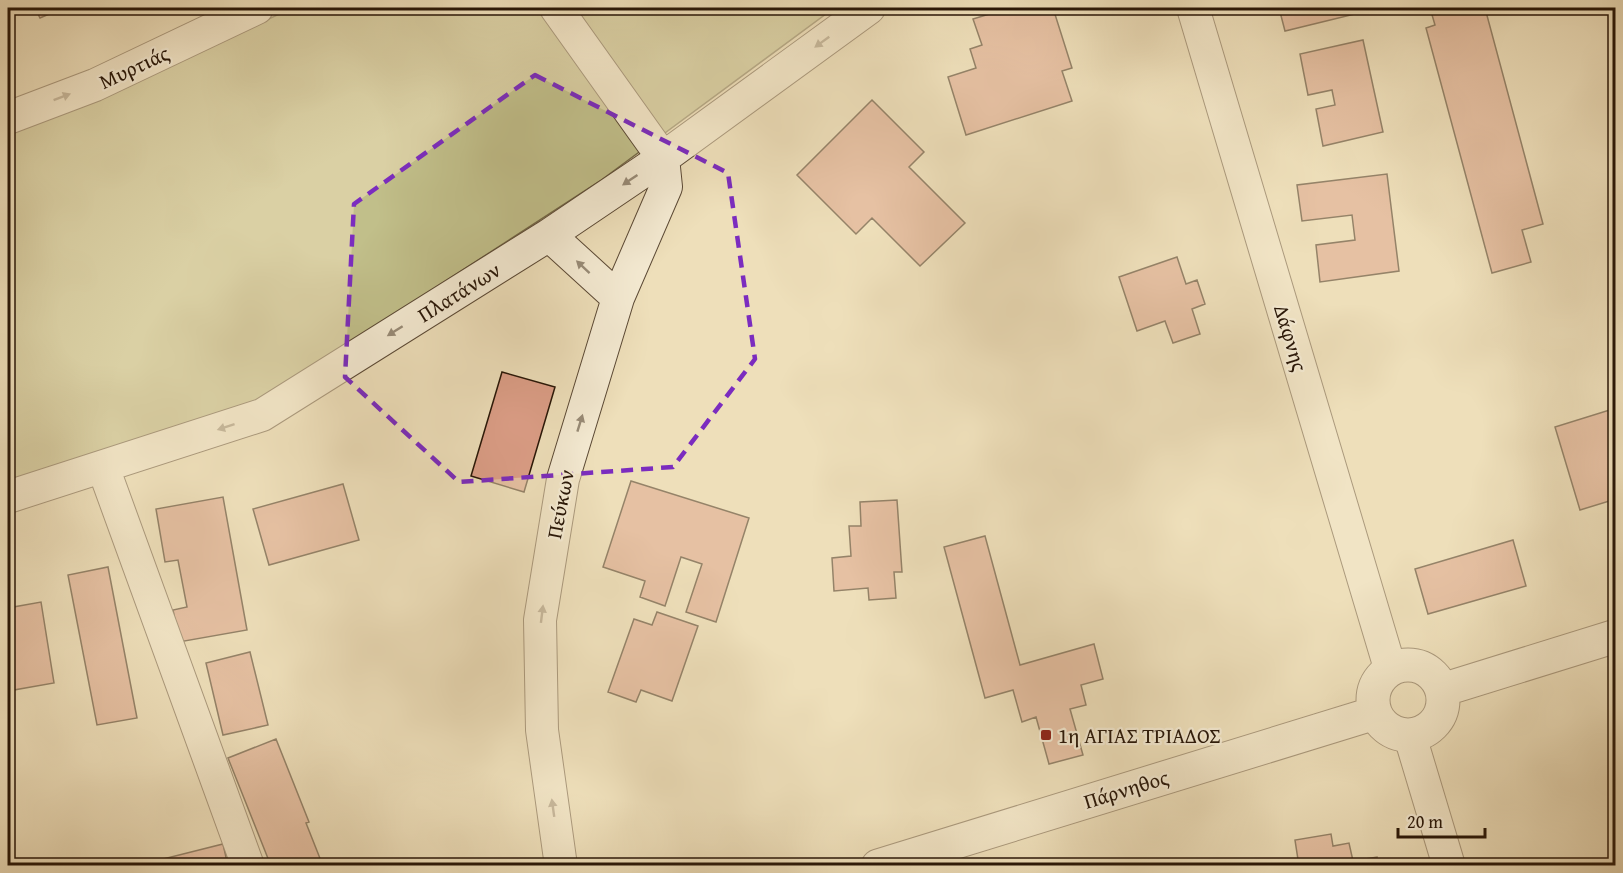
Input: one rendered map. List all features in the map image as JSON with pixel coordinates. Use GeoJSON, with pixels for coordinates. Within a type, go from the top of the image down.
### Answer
{"type":"FeatureCollection","features":[{"type":"Feature","properties":{"kind":"street","name":"Μυρτιάς"},"geometry":{"type":"LineString","coordinates":[[8,118],[95,85],[257,8]]}},
{"type":"Feature","properties":{"kind":"street"},"geometry":{"type":"LineString","coordinates":[[555,8],[663,158]]}},
{"type":"Feature","properties":{"kind":"street","name":"Πλατάνων"},"geometry":{"type":"LineString","coordinates":[[8,497],[262,415],[549,235],[663,158],[869,8]]}},
{"type":"Feature","properties":{"kind":"street","name":"Δάφνης"},"geometry":{"type":"LineString","coordinates":[[1193,8],[1390,668]]}},
{"type":"Feature","properties":{"kind":"street","name":"Πεύκων"},"geometry":{"type":"LineString","coordinates":[[561,866],[542,730],[540,620],[563,479],[618,298],[666,187],[663,158]]}},
{"type":"Feature","properties":{"kind":"street"},"geometry":{"type":"LineString","coordinates":[[549,235],[618,298]]}},
{"type":"Feature","properties":{"kind":"street"},"geometry":{"type":"LineString","coordinates":[[103,467],[248,866]]}},
{"type":"Feature","properties":{"kind":"street"},"geometry":{"type":"LineString","coordinates":[[1442,690],[1616,636]]}},
{"type":"Feature","properties":{"kind":"street"},"geometry":{"type":"LineString","coordinates":[[1406,664],[1427,669],[1442,690],[1442,709],[1438,719],[1421,733],[1410,735],[1389,730],[1375,713],[1373,691],[1378,681],[1390,668],[1406,664]]}},
{"type":"Feature","properties":{"kind":"street","name":"Πάρνηθος"},"geometry":{"type":"LineString","coordinates":[[878,866],[1375,713]]}},
{"type":"Feature","properties":{"kind":"street"},"geometry":{"type":"LineString","coordinates":[[1410,735],[1449,866]]}},
{"type":"Feature","properties":{"kind":"highlighted area"},"geometry":{"type":"Polygon","coordinates":[[[535,75],[728,173],[755,359],[673,467],[459,482],[345,377],[354,204],[535,75]]]}},
{"type":"Feature","properties":{"kind":"shaded area"},"geometry":{"type":"Polygon","coordinates":[[[292,8],[834,8],[600,181],[256,404],[8,484],[8,134],[93,102],[292,8]]]}},
{"type":"Feature","properties":{"kind":"building"},"geometry":{"type":"Polygon","coordinates":[[[35,8],[63,8],[40,18],[35,8]]]}},
{"type":"Feature","properties":{"kind":"building"},"geometry":{"type":"Polygon","coordinates":[[[1009,8],[1053,8],[1072,68],[1062,71],[1072,101],[966,135],[948,77],[976,68],[970,49],[982,45],[973,19],[1009,8]]]}},
{"type":"Feature","properties":{"kind":"building"},"geometry":{"type":"Polygon","coordinates":[[[1279,8],[1358,8],[1359,13],[1285,31],[1279,8]]]}},
{"type":"Feature","properties":{"kind":"building"},"geometry":{"type":"Polygon","coordinates":[[[1430,8],[1485,8],[1543,224],[1522,230],[1531,262],[1492,273],[1426,28],[1435,25],[1430,8]]]}},
{"type":"Feature","properties":{"kind":"building"},"geometry":{"type":"Polygon","coordinates":[[[1363,40],[1383,132],[1323,146],[1316,109],[1335,105],[1332,90],[1308,95],[1300,54],[1363,40]]]}},
{"type":"Feature","properties":{"kind":"building"},"geometry":{"type":"Polygon","coordinates":[[[872,100],[924,152],[909,167],[965,223],[920,266],[872,218],[856,234],[797,175],[872,100]]]}},
{"type":"Feature","properties":{"kind":"building"},"geometry":{"type":"Polygon","coordinates":[[[1387,174],[1399,271],[1320,282],[1316,245],[1355,240],[1352,215],[1302,221],[1297,185],[1387,174]]]}},
{"type":"Feature","properties":{"kind":"building"},"geometry":{"type":"Polygon","coordinates":[[[1177,257],[1186,284],[1197,280],[1205,304],[1192,309],[1200,334],[1173,343],[1165,321],[1137,331],[1119,277],[1177,257]]]}},
{"type":"Feature","properties":{"kind":"building"},"geometry":{"type":"Polygon","coordinates":[[[502,372],[555,387],[524,492],[471,476],[502,372]]]}},
{"type":"Feature","properties":{"kind":"building"},"geometry":{"type":"Polygon","coordinates":[[[1616,408],[1616,499],[1580,510],[1555,427],[1616,408]]]}},
{"type":"Feature","properties":{"kind":"building"},"geometry":{"type":"Polygon","coordinates":[[[631,481],[749,518],[716,622],[686,612],[702,564],[681,557],[665,606],[640,597],[645,581],[603,567],[631,481]]]}},
{"type":"Feature","properties":{"kind":"building"},"geometry":{"type":"Polygon","coordinates":[[[343,484],[359,540],[269,565],[253,509],[343,484]]]}},
{"type":"Feature","properties":{"kind":"building"},"geometry":{"type":"Polygon","coordinates":[[[223,497],[247,630],[179,642],[173,610],[187,607],[178,560],[165,562],[156,509],[223,497]]]}},
{"type":"Feature","properties":{"kind":"building"},"geometry":{"type":"Polygon","coordinates":[[[897,500],[902,572],[894,572],[896,598],[869,600],[868,588],[834,591],[832,558],[851,556],[849,526],[861,526],[860,502],[897,500]]]}},
{"type":"Feature","properties":{"kind":"building"},"geometry":{"type":"Polygon","coordinates":[[[985,536],[1020,665],[1094,644],[1103,679],[1081,685],[1086,705],[1070,709],[1083,755],[1049,764],[1036,717],[1022,722],[1013,690],[985,698],[944,547],[985,536]]]}},
{"type":"Feature","properties":{"kind":"building"},"geometry":{"type":"Polygon","coordinates":[[[1513,540],[1526,586],[1428,614],[1415,569],[1513,540]]]}},
{"type":"Feature","properties":{"kind":"building"},"geometry":{"type":"Polygon","coordinates":[[[108,567],[137,718],[97,725],[68,575],[108,567]]]}},
{"type":"Feature","properties":{"kind":"building"},"geometry":{"type":"Polygon","coordinates":[[[41,602],[54,683],[8,691],[8,608],[41,602]]]}},
{"type":"Feature","properties":{"kind":"building"},"geometry":{"type":"Polygon","coordinates":[[[657,612],[698,626],[672,701],[641,690],[636,702],[608,692],[634,619],[652,625],[657,612]]]}},
{"type":"Feature","properties":{"kind":"building"},"geometry":{"type":"Polygon","coordinates":[[[250,652],[268,725],[223,735],[206,663],[250,652]]]}},
{"type":"Feature","properties":{"kind":"building"},"geometry":{"type":"Polygon","coordinates":[[[276,739],[309,822],[306,823],[323,866],[271,866],[228,758],[276,739]]]}},
{"type":"Feature","properties":{"kind":"building"},"geometry":{"type":"Polygon","coordinates":[[[1331,834],[1333,846],[1349,843],[1353,861],[1377,857],[1378,866],[1299,866],[1295,840],[1331,834]]]}},
{"type":"Feature","properties":{"kind":"building"},"geometry":{"type":"Polygon","coordinates":[[[223,844],[228,866],[160,866],[159,860],[223,844]]]}},
{"type":"Feature","properties":{"kind":"place","name":"1η ΑΓΙΑΣ ΤΡΙΑΔΟΣ"},"geometry":{"type":"Point","coordinates":[1046,735]}}]}
